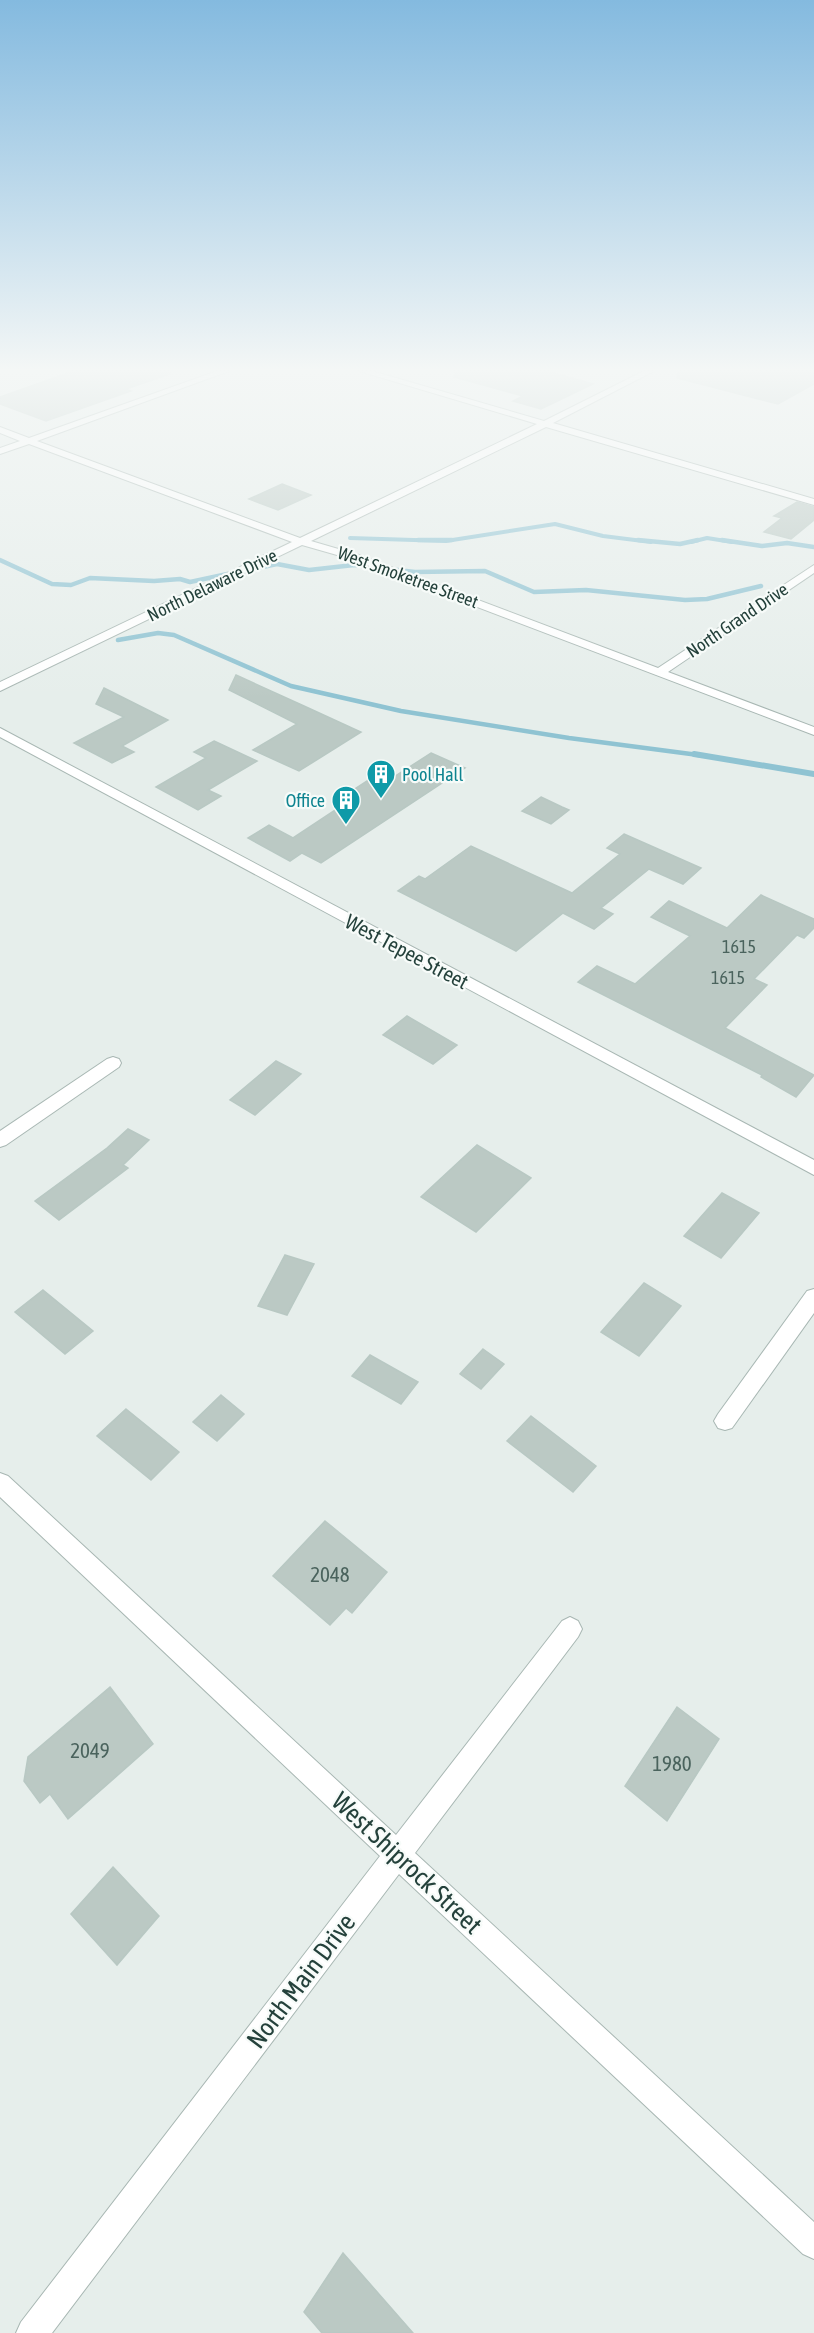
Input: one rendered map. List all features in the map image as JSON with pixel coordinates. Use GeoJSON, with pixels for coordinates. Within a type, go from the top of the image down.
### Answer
{"type":"FeatureCollection","features":[{"type":"Feature","properties":{"kind":"street","name":"West Smoketree Street"},"geometry":{"type":"LineString","coordinates":[[132,480],[282,536],[355,557],[814,731]]}},
{"type":"Feature","properties":{"kind":"street","name":"North Delaware Drive"},"geometry":{"type":"LineString","coordinates":[[0,687],[429,480]]}},
{"type":"Feature","properties":{"kind":"street"},"geometry":{"type":"LineString","coordinates":[[738,480],[814,502]]}},
{"type":"Feature","properties":{"kind":"street","name":"North Grand Drive"},"geometry":{"type":"LineString","coordinates":[[660,672],[814,568]]}},
{"type":"Feature","properties":{"kind":"street","name":"West Tepee Street"},"geometry":{"type":"LineString","coordinates":[[0,732],[814,1168]]}},
{"type":"Feature","properties":{"kind":"street"},"geometry":{"type":"LineString","coordinates":[[0,1140],[112,1063]]}},
{"type":"Feature","properties":{"kind":"street"},"geometry":{"type":"LineString","coordinates":[[725,1421],[814,1297]]}},
{"type":"Feature","properties":{"kind":"street","name":"West Shiprock Street"},"geometry":{"type":"LineString","coordinates":[[0,1483],[814,2243]]}},
{"type":"Feature","properties":{"kind":"street","name":"North Main Drive"},"geometry":{"type":"LineString","coordinates":[[32,2333],[570,1629]]}},
{"type":"Feature","properties":{"kind":"building"},"geometry":{"type":"Polygon","coordinates":[[[282,484],[311,495],[278,510],[249,499],[282,484]]]}},
{"type":"Feature","properties":{"kind":"building"},"geometry":{"type":"Polygon","coordinates":[[[797,502],[814,507],[814,520],[791,539],[764,532],[782,518],[774,516],[797,502]]]}},
{"type":"Feature","properties":{"kind":"building"},"geometry":{"type":"Polygon","coordinates":[[[236,675],[361,732],[299,771],[253,750],[297,724],[229,690],[236,675]]]}},
{"type":"Feature","properties":{"kind":"building"},"geometry":{"type":"Polygon","coordinates":[[[104,688],[168,720],[122,746],[134,752],[112,763],[74,743],[124,717],[96,704],[104,688]]]}},
{"type":"Feature","properties":{"kind":"building"},"geometry":{"type":"Polygon","coordinates":[[[214,741],[257,761],[208,790],[221,796],[198,810],[156,787],[206,758],[194,752],[214,741]]]}},
{"type":"Feature","properties":{"kind":"building"},"geometry":{"type":"Polygon","coordinates":[[[431,753],[465,768],[321,863],[302,853],[290,861],[248,838],[269,825],[293,838],[355,797],[347,794],[382,771],[394,777],[431,753]]]}},
{"type":"Feature","properties":{"kind":"building"},"geometry":{"type":"Polygon","coordinates":[[[541,797],[569,810],[551,824],[522,811],[541,797]]]}},
{"type":"Feature","properties":{"kind":"building"},"geometry":{"type":"Polygon","coordinates":[[[624,834],[701,868],[683,884],[649,869],[601,908],[613,914],[594,929],[563,913],[516,951],[398,891],[419,876],[425,879],[471,846],[572,893],[620,854],[607,848],[624,834]]]}},
{"type":"Feature","properties":{"kind":"building"},"geometry":{"type":"Polygon","coordinates":[[[761,895],[814,919],[814,928],[804,938],[797,935],[754,979],[767,985],[725,1028],[814,1075],[796,1097],[761,1077],[762,1075],[578,982],[597,966],[635,984],[690,936],[651,917],[669,901],[727,928],[761,895]]]}},
{"type":"Feature","properties":{"kind":"building"},"geometry":{"type":"Polygon","coordinates":[[[407,1016],[457,1045],[433,1064],[383,1035],[407,1016]]]}},
{"type":"Feature","properties":{"kind":"building"},"geometry":{"type":"Polygon","coordinates":[[[276,1061],[301,1074],[255,1115],[230,1100],[276,1061]]]}},
{"type":"Feature","properties":{"kind":"building"},"geometry":{"type":"Polygon","coordinates":[[[128,1129],[149,1140],[123,1165],[128,1168],[59,1220],[35,1201],[107,1148],[128,1129]]]}},
{"type":"Feature","properties":{"kind":"building"},"geometry":{"type":"Polygon","coordinates":[[[477,1145],[531,1178],[476,1232],[421,1197],[477,1145]]]}},
{"type":"Feature","properties":{"kind":"building"},"geometry":{"type":"Polygon","coordinates":[[[722,1193],[759,1213],[721,1258],[684,1236],[722,1193]]]}},
{"type":"Feature","properties":{"kind":"building"},"geometry":{"type":"Polygon","coordinates":[[[285,1255],[314,1264],[287,1315],[258,1306],[285,1255]]]}},
{"type":"Feature","properties":{"kind":"building"},"geometry":{"type":"Polygon","coordinates":[[[644,1283],[681,1306],[639,1356],[601,1332],[644,1283]]]}},
{"type":"Feature","properties":{"kind":"building"},"geometry":{"type":"Polygon","coordinates":[[[43,1290],[93,1331],[65,1354],[15,1312],[43,1290]]]}},
{"type":"Feature","properties":{"kind":"building"},"geometry":{"type":"Polygon","coordinates":[[[483,1349],[504,1364],[481,1389],[460,1374],[483,1349]]]}},
{"type":"Feature","properties":{"kind":"building"},"geometry":{"type":"Polygon","coordinates":[[[370,1355],[418,1382],[401,1404],[352,1376],[370,1355]]]}},
{"type":"Feature","properties":{"kind":"building"},"geometry":{"type":"Polygon","coordinates":[[[221,1395],[244,1414],[217,1441],[193,1422],[221,1395]]]}},
{"type":"Feature","properties":{"kind":"building"},"geometry":{"type":"Polygon","coordinates":[[[126,1409],[179,1452],[151,1480],[97,1436],[126,1409]]]}},
{"type":"Feature","properties":{"kind":"building"},"geometry":{"type":"Polygon","coordinates":[[[531,1416],[596,1466],[573,1492],[507,1441],[531,1416]]]}},
{"type":"Feature","properties":{"kind":"building"},"geometry":{"type":"Polygon","coordinates":[[[325,1521],[387,1572],[352,1613],[346,1608],[330,1625],[273,1576],[325,1521]]]}},
{"type":"Feature","properties":{"kind":"building"},"geometry":{"type":"Polygon","coordinates":[[[110,1687],[153,1744],[68,1819],[50,1794],[40,1803],[24,1781],[28,1757],[110,1687]]]}},
{"type":"Feature","properties":{"kind":"building"},"geometry":{"type":"Polygon","coordinates":[[[677,1707],[719,1739],[667,1821],[625,1786],[677,1707]]]}},
{"type":"Feature","properties":{"kind":"building"},"geometry":{"type":"Polygon","coordinates":[[[113,1867],[159,1916],[117,1965],[71,1914],[113,1867]]]}},
{"type":"Feature","properties":{"kind":"building"},"geometry":{"type":"Polygon","coordinates":[[[343,2253],[413,2333],[322,2333],[304,2312],[343,2253]]]}},
{"type":"Feature","properties":{"kind":"waterway"},"geometry":{"type":"LineString","coordinates":[[350,538],[446,541],[555,524],[603,536],[651,542]]}},
{"type":"Feature","properties":{"kind":"waterway"},"geometry":{"type":"LineString","coordinates":[[691,542],[707,538],[732,542]]}},
{"type":"Feature","properties":{"kind":"waterway"},"geometry":{"type":"LineString","coordinates":[[418,540],[452,540]]}},
{"type":"Feature","properties":{"kind":"waterway"},"geometry":{"type":"LineString","coordinates":[[638,540],[680,544],[698,540]]}},
{"type":"Feature","properties":{"kind":"waterway"},"geometry":{"type":"LineString","coordinates":[[722,540],[762,546],[787,543],[814,547]]}},
{"type":"Feature","properties":{"kind":"waterway"},"geometry":{"type":"LineString","coordinates":[[0,560],[52,584],[71,585],[90,578],[154,581],[180,579],[190,582],[232,573]]}},
{"type":"Feature","properties":{"kind":"waterway"},"geometry":{"type":"LineString","coordinates":[[244,571],[277,564],[309,570],[354,565],[415,572],[485,571],[534,592],[586,590],[685,600],[707,599],[761,586]]}},
{"type":"Feature","properties":{"kind":"waterway"},"geometry":{"type":"LineString","coordinates":[[118,640],[158,633],[174,635],[291,686],[401,711],[569,738],[706,756]]}},
{"type":"Feature","properties":{"kind":"waterway"},"geometry":{"type":"LineString","coordinates":[[694,754],[706,756]]}},
{"type":"Feature","properties":{"kind":"waterway"},"geometry":{"type":"LineString","coordinates":[[706,756],[814,774]]}},
{"type":"Feature","properties":{"kind":"place","name":"Pool Hall"},"geometry":{"type":"Point","coordinates":[381,800]}},
{"type":"Feature","properties":{"kind":"place","name":"Office"},"geometry":{"type":"Point","coordinates":[346,826]}}]}
